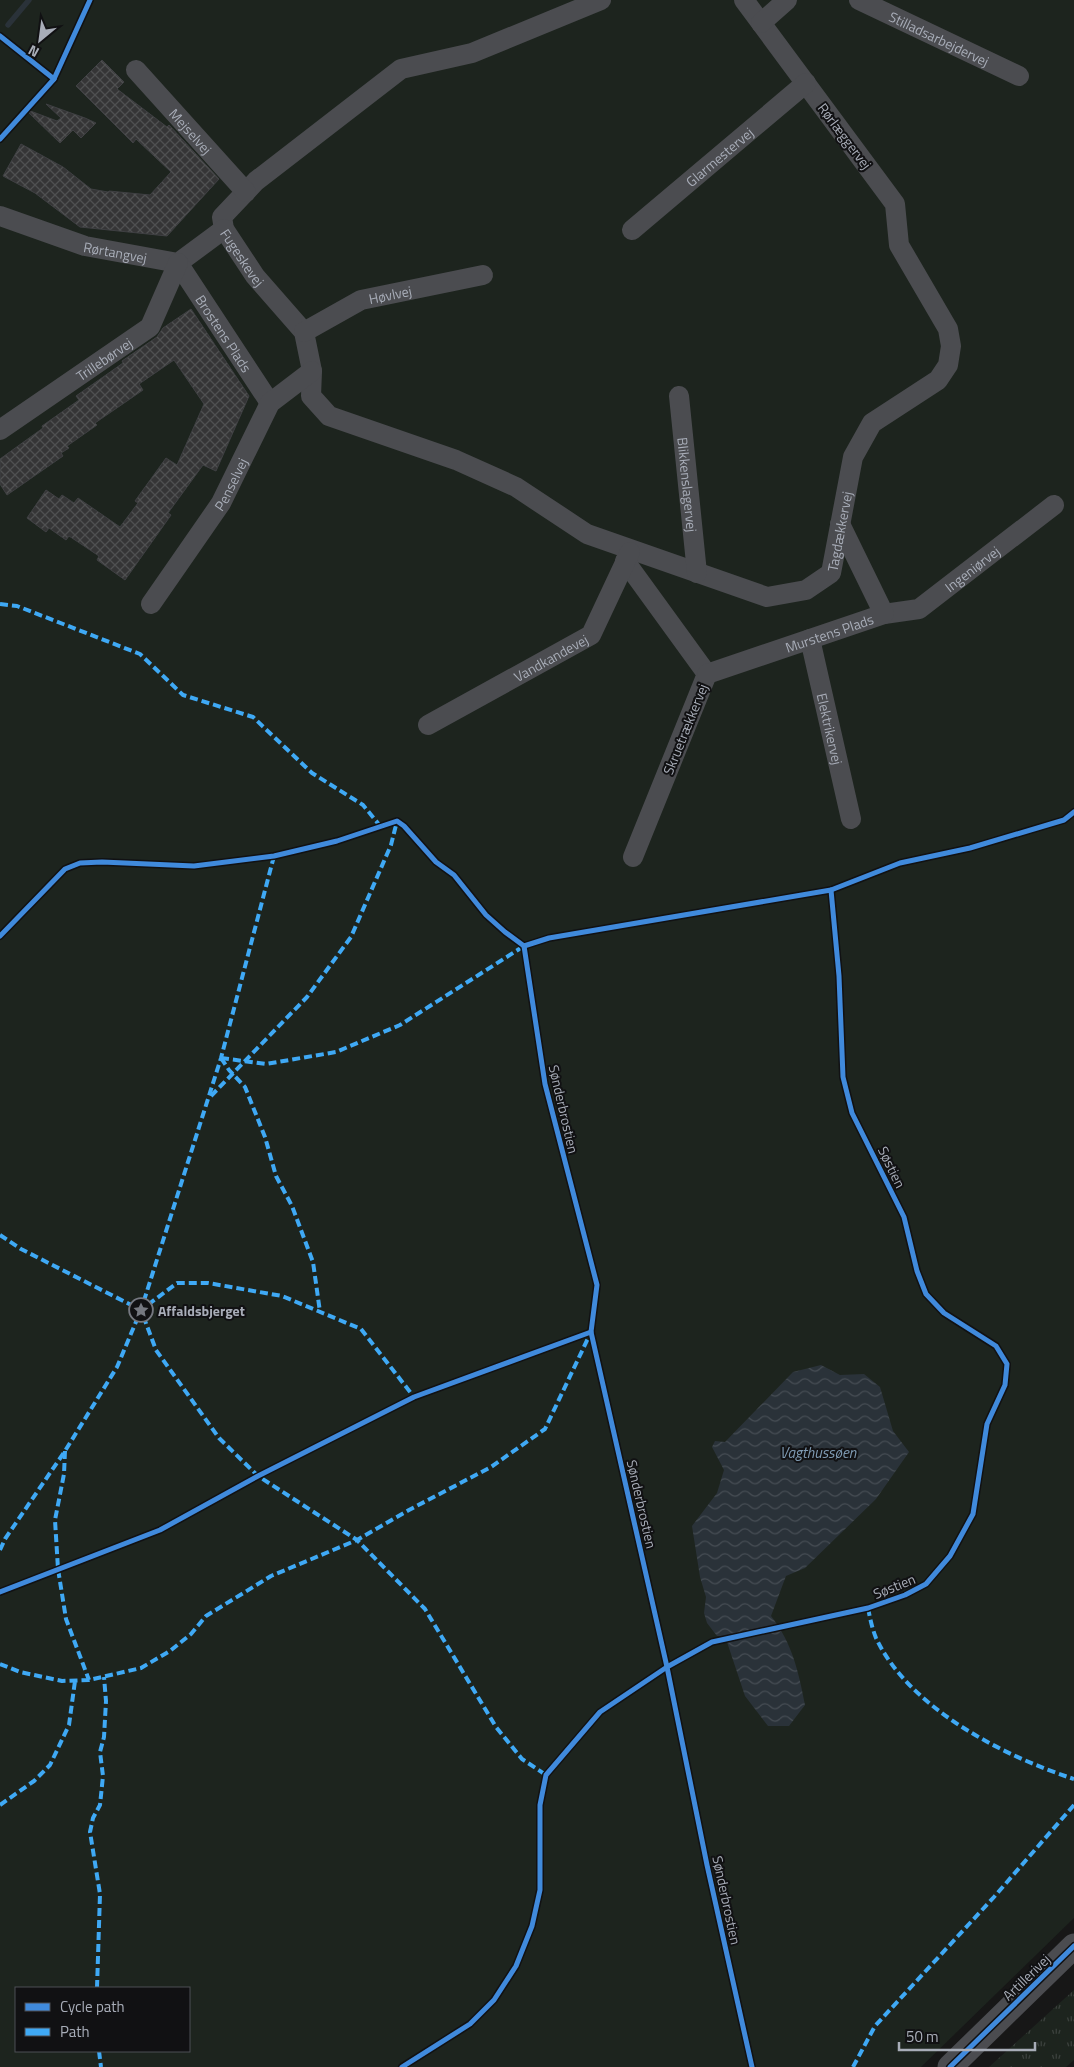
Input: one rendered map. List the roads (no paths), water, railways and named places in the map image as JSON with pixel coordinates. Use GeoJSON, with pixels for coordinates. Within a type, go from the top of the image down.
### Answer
{"type":"FeatureCollection","features":[{"type":"Feature","properties":{"kind":"street","name":"Fugeskevej"},"geometry":{"type":"LineString","coordinates":[[456,460],[329,416],[311,396],[312,371],[304,332],[255,276],[224,229],[222,217],[256,181],[401,69],[472,53],[602,0]]}},
{"type":"Feature","properties":{"kind":"street","name":"Rørlæggervej"},"geometry":{"type":"LineString","coordinates":[[744,0],[895,204],[899,245],[922,282]]}},
{"type":"Feature","properties":{"kind":"street"},"geometry":{"type":"LineString","coordinates":[[761,23],[787,0]]}},
{"type":"Feature","properties":{"kind":"street","name":"Stilladsarbejdervej"},"geometry":{"type":"LineString","coordinates":[[859,0],[1019,76]]}},
{"type":"Feature","properties":{"kind":"street","name":"Mejselvej"},"geometry":{"type":"LineString","coordinates":[[136,70],[246,192]]}},
{"type":"Feature","properties":{"kind":"street","name":"Glarmestervej"},"geometry":{"type":"LineString","coordinates":[[632,230],[806,83]]}},
{"type":"Feature","properties":{"kind":"street","name":"Rørtangvej"},"geometry":{"type":"LineString","coordinates":[[0,216],[85,246],[178,263]]}},
{"type":"Feature","properties":{"kind":"street"},"geometry":{"type":"LineString","coordinates":[[178,263],[224,229]]}},
{"type":"Feature","properties":{"kind":"street","name":"Brostens Plads"},"geometry":{"type":"LineString","coordinates":[[178,263],[270,403]]}},
{"type":"Feature","properties":{"kind":"street","name":"Trillebørvej"},"geometry":{"type":"LineString","coordinates":[[0,430],[150,327],[178,263]]}},
{"type":"Feature","properties":{"kind":"street","name":"Høvlvej"},"geometry":{"type":"LineString","coordinates":[[304,332],[361,300],[483,275]]}},
{"type":"Feature","properties":{"kind":"street","name":"Tagdækkervej"},"geometry":{"type":"LineString","coordinates":[[456,460],[516,487],[587,534],[628,556],[697,573],[767,597],[806,590],[831,572],[853,457],[872,423],[938,380],[948,365],[951,346],[948,329],[922,282]]}},
{"type":"Feature","properties":{"kind":"street","name":"Penselvej"},"geometry":{"type":"LineString","coordinates":[[151,604],[221,503],[270,403],[312,371]]}},
{"type":"Feature","properties":{"kind":"street","name":"Blikkenslagervej"},"geometry":{"type":"LineString","coordinates":[[679,396],[697,573]]}},
{"type":"Feature","properties":{"kind":"street","name":"Ingeniørvej"},"geometry":{"type":"LineString","coordinates":[[884,614],[919,609],[1054,505]]}},
{"type":"Feature","properties":{"kind":"street","name":"Murstens Plads"},"geometry":{"type":"LineString","coordinates":[[707,674],[884,614],[840,524]]}},
{"type":"Feature","properties":{"kind":"street","name":"Skruetrækkervej"},"geometry":{"type":"LineString","coordinates":[[628,556],[707,674],[633,856]]}},
{"type":"Feature","properties":{"kind":"street","name":"Vandkandevej"},"geometry":{"type":"LineString","coordinates":[[428,725],[591,635],[628,556]]}},
{"type":"Feature","properties":{"kind":"street","name":"Elektrikervej"},"geometry":{"type":"LineString","coordinates":[[810,639],[851,819]]}},
{"type":"Feature","properties":{"kind":"street","name":"Artillerivej"},"geometry":{"type":"LineString","coordinates":[[950,2067],[1074,1946]]}},
{"type":"Feature","properties":{"kind":"water","name":"Vagthussøen"},"geometry":{"type":"Polygon","coordinates":[[[821,1365],[840,1375],[864,1374],[880,1387],[893,1431],[909,1452],[876,1499],[805,1568],[786,1576],[771,1616],[784,1636],[794,1658],[805,1705],[789,1726],[768,1726],[745,1696],[725,1636],[717,1636],[707,1623],[704,1613],[706,1597],[700,1577],[692,1526],[717,1493],[724,1470],[712,1447],[715,1441],[725,1442],[793,1372],[821,1365]]]}},
{"type":"Feature","properties":{"kind":"waterway"},"geometry":{"type":"LineString","coordinates":[[8,25],[29,0]]}},
{"type":"Feature","properties":{"kind":"place","name":"Affaldsbjerget"},"geometry":{"type":"Point","coordinates":[141,1310]}}]}
